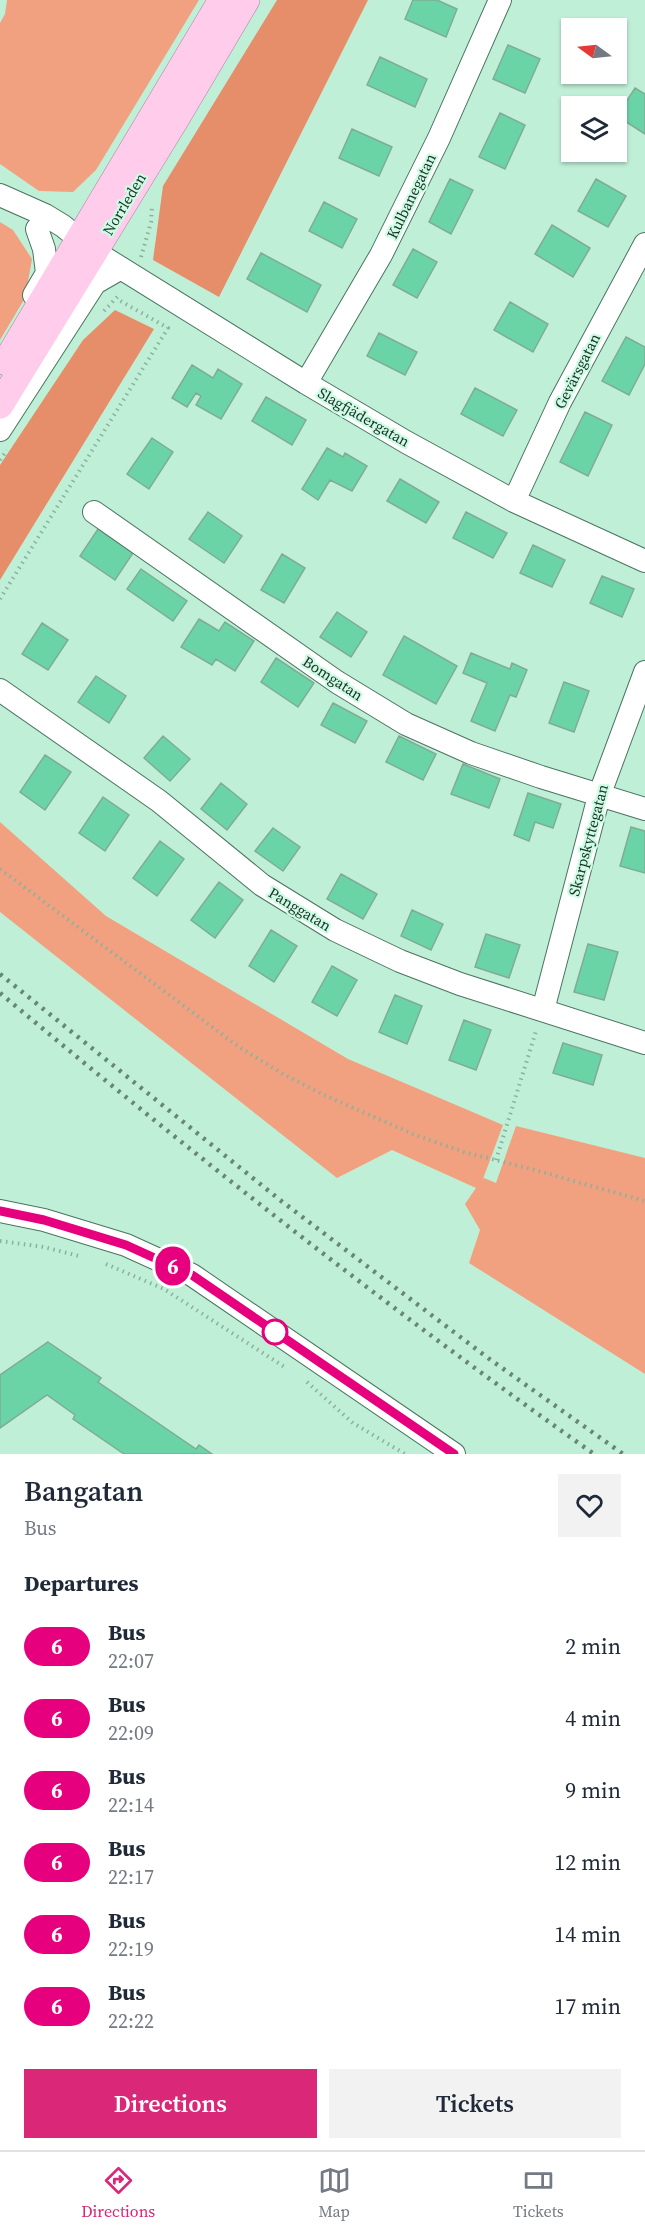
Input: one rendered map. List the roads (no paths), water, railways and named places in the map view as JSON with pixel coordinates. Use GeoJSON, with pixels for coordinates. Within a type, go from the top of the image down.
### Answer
{"type":"FeatureCollection","features":[{"type":"Feature","properties":{"kind":"main road","name":"Norrleden"},"geometry":{"type":"LineString","coordinates":[[0,405],[83,246],[104,199],[222,0]]}},
{"type":"Feature","properties":{"kind":"main road","name":"Norrleden"},"geometry":{"type":"LineString","coordinates":[[0,371],[246,0]]}},
{"type":"Feature","properties":{"kind":"street","name":"Kulbanegatan"},"geometry":{"type":"LineString","coordinates":[[306,383],[381,255],[439,138],[500,0]]}},
{"type":"Feature","properties":{"kind":"street"},"geometry":{"type":"LineString","coordinates":[[0,354],[47,273],[41,222],[31,207],[3,197]]}},
{"type":"Feature","properties":{"kind":"street"},"geometry":{"type":"LineString","coordinates":[[41,222],[78,216],[104,199]]}},
{"type":"Feature","properties":{"kind":"street","name":"Slagfjädergatan"},"geometry":{"type":"LineString","coordinates":[[41,222],[126,271],[406,442],[514,501],[645,561]]}},
{"type":"Feature","properties":{"kind":"street","name":"Gevärsgatan"},"geometry":{"type":"LineString","coordinates":[[514,501],[560,402],[645,244]]}},
{"type":"Feature","properties":{"kind":"street"},"geometry":{"type":"LineString","coordinates":[[6,436],[95,283],[126,271]]}},
{"type":"Feature","properties":{"kind":"street","name":"Bomgatan"},"geometry":{"type":"LineString","coordinates":[[94,512],[337,682],[406,723],[471,753],[599,796]]}},
{"type":"Feature","properties":{"kind":"street","name":"Skarpskyttegatan"},"geometry":{"type":"LineString","coordinates":[[543,1010],[599,796],[645,672]]}},
{"type":"Feature","properties":{"kind":"street","name":"Panggatan"},"geometry":{"type":"LineString","coordinates":[[0,690],[159,801],[262,885],[335,930],[430,973],[645,1043]]}},
{"type":"Feature","properties":{"kind":"street"},"geometry":{"type":"LineString","coordinates":[[599,796],[645,809]]}},
{"type":"Feature","properties":{"kind":"street"},"geometry":{"type":"LineString","coordinates":[[0,1211],[44,1220],[126,1245],[192,1275],[454,1454]]}},
{"type":"Feature","properties":{"kind":"railway"},"geometry":{"type":"LineString","coordinates":[[0,974],[280,1200],[488,1358],[623,1454]]}},
{"type":"Feature","properties":{"kind":"railway"},"geometry":{"type":"LineString","coordinates":[[0,993],[292,1230],[594,1454]]}}]}
